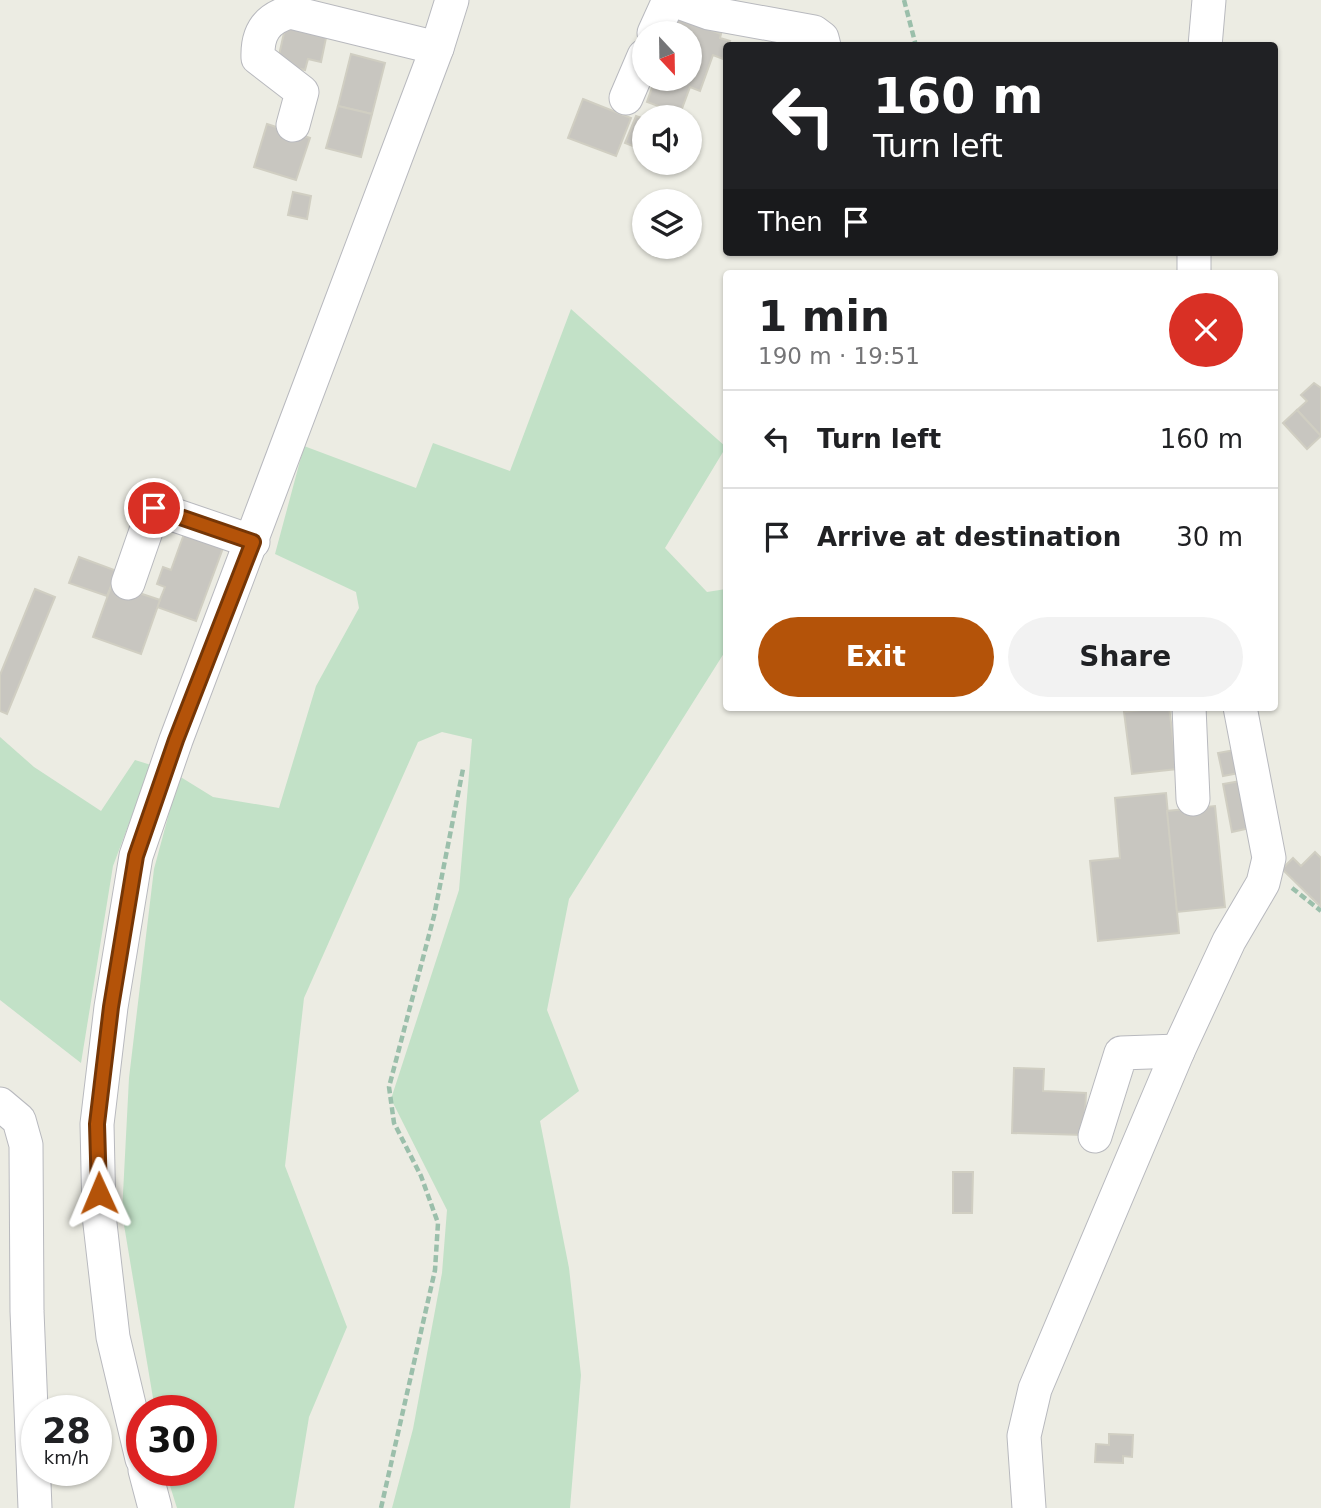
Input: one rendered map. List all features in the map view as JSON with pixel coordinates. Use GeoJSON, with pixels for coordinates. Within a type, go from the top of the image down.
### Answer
{"type":"FeatureCollection","features":[{"type":"Feature","properties":{"kind":"street"},"geometry":{"type":"LineString","coordinates":[[127,1395],[113,1337],[99,1216],[97,1124],[111,1007],[136,856],[176,740],[253,542],[437,48],[452,0]]}},
{"type":"Feature","properties":{"kind":"street"},"geometry":{"type":"LineString","coordinates":[[660,21],[671,0],[709,13],[814,32],[823,42]]}},
{"type":"Feature","properties":{"kind":"street"},"geometry":{"type":"LineString","coordinates":[[1205,42],[1209,0]]}},
{"type":"Feature","properties":{"kind":"street"},"geometry":{"type":"LineString","coordinates":[[293,125],[302,92],[258,58],[257,42],[265,26],[277,16],[290,12],[437,48]]}},
{"type":"Feature","properties":{"kind":"street"},"geometry":{"type":"LineString","coordinates":[[626,98],[632,84]]}},
{"type":"Feature","properties":{"kind":"street"},"geometry":{"type":"LineString","coordinates":[[128,583],[154,508],[253,542]]}},
{"type":"Feature","properties":{"kind":"street"},"geometry":{"type":"LineString","coordinates":[[1189,711],[1193,799]]}},
{"type":"Feature","properties":{"kind":"street"},"geometry":{"type":"LineString","coordinates":[[1029,1508],[1024,1436],[1035,1389],[1178,1051],[1229,941],[1263,883],[1268,869],[1269,858],[1241,711]]}},
{"type":"Feature","properties":{"kind":"street"},"geometry":{"type":"LineString","coordinates":[[1095,1136],[1121,1053],[1178,1051]]}},
{"type":"Feature","properties":{"kind":"street"},"geometry":{"type":"LineString","coordinates":[[0,1104],[19,1120],[26,1145],[27,1311],[35,1508],[25,1508]]}},
{"type":"Feature","properties":{"kind":"street"},"geometry":{"type":"LineString","coordinates":[[149,1486],[155,1508]]}},
{"type":"Feature","properties":{"kind":"path"},"geometry":{"type":"LineString","coordinates":[[904,0],[915,42]]}},
{"type":"Feature","properties":{"kind":"path"},"geometry":{"type":"LineString","coordinates":[[381,1508],[435,1270],[438,1223],[421,1176],[394,1124],[389,1087],[434,916],[463,769]]}},
{"type":"Feature","properties":{"kind":"green space"},"geometry":{"type":"Polygon","coordinates":[[[571,309],[723,444],[723,452],[665,548],[707,592],[723,589],[723,655],[569,899],[547,1010],[579,1091],[540,1121],[569,1268],[581,1375],[570,1508],[392,1508],[413,1429],[442,1273],[447,1210],[391,1099],[459,890],[472,739],[442,732],[418,742],[304,998],[285,1166],[347,1327],[309,1417],[294,1508],[177,1508],[170,1486],[217,1486],[217,1395],[152,1395],[122,1213],[129,1078],[154,869],[179,776],[213,797],[279,808],[316,686],[359,608],[356,592],[275,554],[304,446],[416,488],[433,443],[510,471],[571,309]]]}},
{"type":"Feature","properties":{"kind":"green space"},"geometry":{"type":"Polygon","coordinates":[[[0,737],[34,767],[101,811],[135,760],[151,765],[113,866],[81,1063],[0,1000],[0,737]]]}},
{"type":"Feature","properties":{"kind":"building"},"geometry":{"type":"Polygon","coordinates":[[[286,24],[327,33],[321,62],[308,59],[305,70],[277,64],[286,24]]]}},
{"type":"Feature","properties":{"kind":"building"},"geometry":{"type":"Polygon","coordinates":[[[702,27],[721,34],[720,38],[730,41],[723,42],[723,59],[713,55],[702,85],[702,27]]]}},
{"type":"Feature","properties":{"kind":"building"},"geometry":{"type":"Polygon","coordinates":[[[351,54],[385,63],[372,114],[338,106],[351,54]]]}},
{"type":"Feature","properties":{"kind":"building"},"geometry":{"type":"Polygon","coordinates":[[[651,91],[689,91],[683,105],[655,105],[647,102],[651,91]]]}},
{"type":"Feature","properties":{"kind":"building"},"geometry":{"type":"Polygon","coordinates":[[[583,99],[631,118],[616,156],[568,138],[583,99]]]}},
{"type":"Feature","properties":{"kind":"building"},"geometry":{"type":"Polygon","coordinates":[[[338,106],[372,114],[361,157],[326,148],[338,106]]]}},
{"type":"Feature","properties":{"kind":"building"},"geometry":{"type":"Polygon","coordinates":[[[267,124],[310,138],[296,180],[254,167],[267,124]]]}},
{"type":"Feature","properties":{"kind":"building"},"geometry":{"type":"Polygon","coordinates":[[[632,126],[632,146],[625,143],[632,126]]]}},
{"type":"Feature","properties":{"kind":"building"},"geometry":{"type":"Polygon","coordinates":[[[293,192],[311,196],[307,219],[288,215],[293,192]]]}},
{"type":"Feature","properties":{"kind":"building"},"geometry":{"type":"Polygon","coordinates":[[[1314,383],[1321,388],[1321,436],[1297,410],[1307,401],[1301,395],[1314,383]]]}},
{"type":"Feature","properties":{"kind":"building"},"geometry":{"type":"Polygon","coordinates":[[[1297,410],[1321,436],[1307,449],[1283,423],[1297,410]]]}},
{"type":"Feature","properties":{"kind":"building"},"geometry":{"type":"Polygon","coordinates":[[[184,534],[223,548],[196,621],[157,607],[165,587],[157,584],[163,567],[171,570],[184,534]]]}},
{"type":"Feature","properties":{"kind":"building"},"geometry":{"type":"Polygon","coordinates":[[[79,557],[117,571],[107,596],[69,583],[79,557]]]}},
{"type":"Feature","properties":{"kind":"building"},"geometry":{"type":"Polygon","coordinates":[[[112,584],[160,600],[141,654],[93,637],[112,584]]]}},
{"type":"Feature","properties":{"kind":"building"},"geometry":{"type":"Polygon","coordinates":[[[35,589],[55,597],[7,714],[0,711],[0,675],[35,589]]]}},
{"type":"Feature","properties":{"kind":"building"},"geometry":{"type":"Polygon","coordinates":[[[1170,711],[1177,769],[1132,774],[1124,712],[1170,711]]]}},
{"type":"Feature","properties":{"kind":"building"},"geometry":{"type":"Polygon","coordinates":[[[1235,750],[1239,773],[1223,776],[1218,753],[1235,750]]]}},
{"type":"Feature","properties":{"kind":"building"},"geometry":{"type":"Polygon","coordinates":[[[1241,781],[1250,828],[1232,832],[1223,784],[1241,781]]]}},
{"type":"Feature","properties":{"kind":"building"},"geometry":{"type":"Polygon","coordinates":[[[1166,793],[1179,933],[1098,941],[1090,861],[1120,858],[1115,798],[1166,793]]]}},
{"type":"Feature","properties":{"kind":"building"},"geometry":{"type":"Polygon","coordinates":[[[1215,806],[1225,907],[1177,912],[1167,811],[1215,806]]]}},
{"type":"Feature","properties":{"kind":"building"},"geometry":{"type":"Polygon","coordinates":[[[1315,852],[1321,858],[1321,907],[1282,869],[1293,858],[1301,866],[1315,852]]]}},
{"type":"Feature","properties":{"kind":"building"},"geometry":{"type":"Polygon","coordinates":[[[1014,1068],[1044,1069],[1043,1091],[1086,1093],[1084,1135],[1012,1133],[1014,1068]]]}},
{"type":"Feature","properties":{"kind":"building"},"geometry":{"type":"Polygon","coordinates":[[[953,1172],[973,1172],[972,1213],[953,1213],[953,1172]]]}},
{"type":"Feature","properties":{"kind":"building"},"geometry":{"type":"Polygon","coordinates":[[[1109,1434],[1133,1435],[1132,1457],[1123,1456],[1123,1463],[1095,1462],[1096,1444],[1109,1445],[1109,1434]]]}},
{"type":"Feature","properties":{"kind":"route"},"geometry":{"type":"LineString","coordinates":[[99,1193],[97,1124],[111,1007],[136,856],[176,740],[253,542],[154,508]]}}]}
